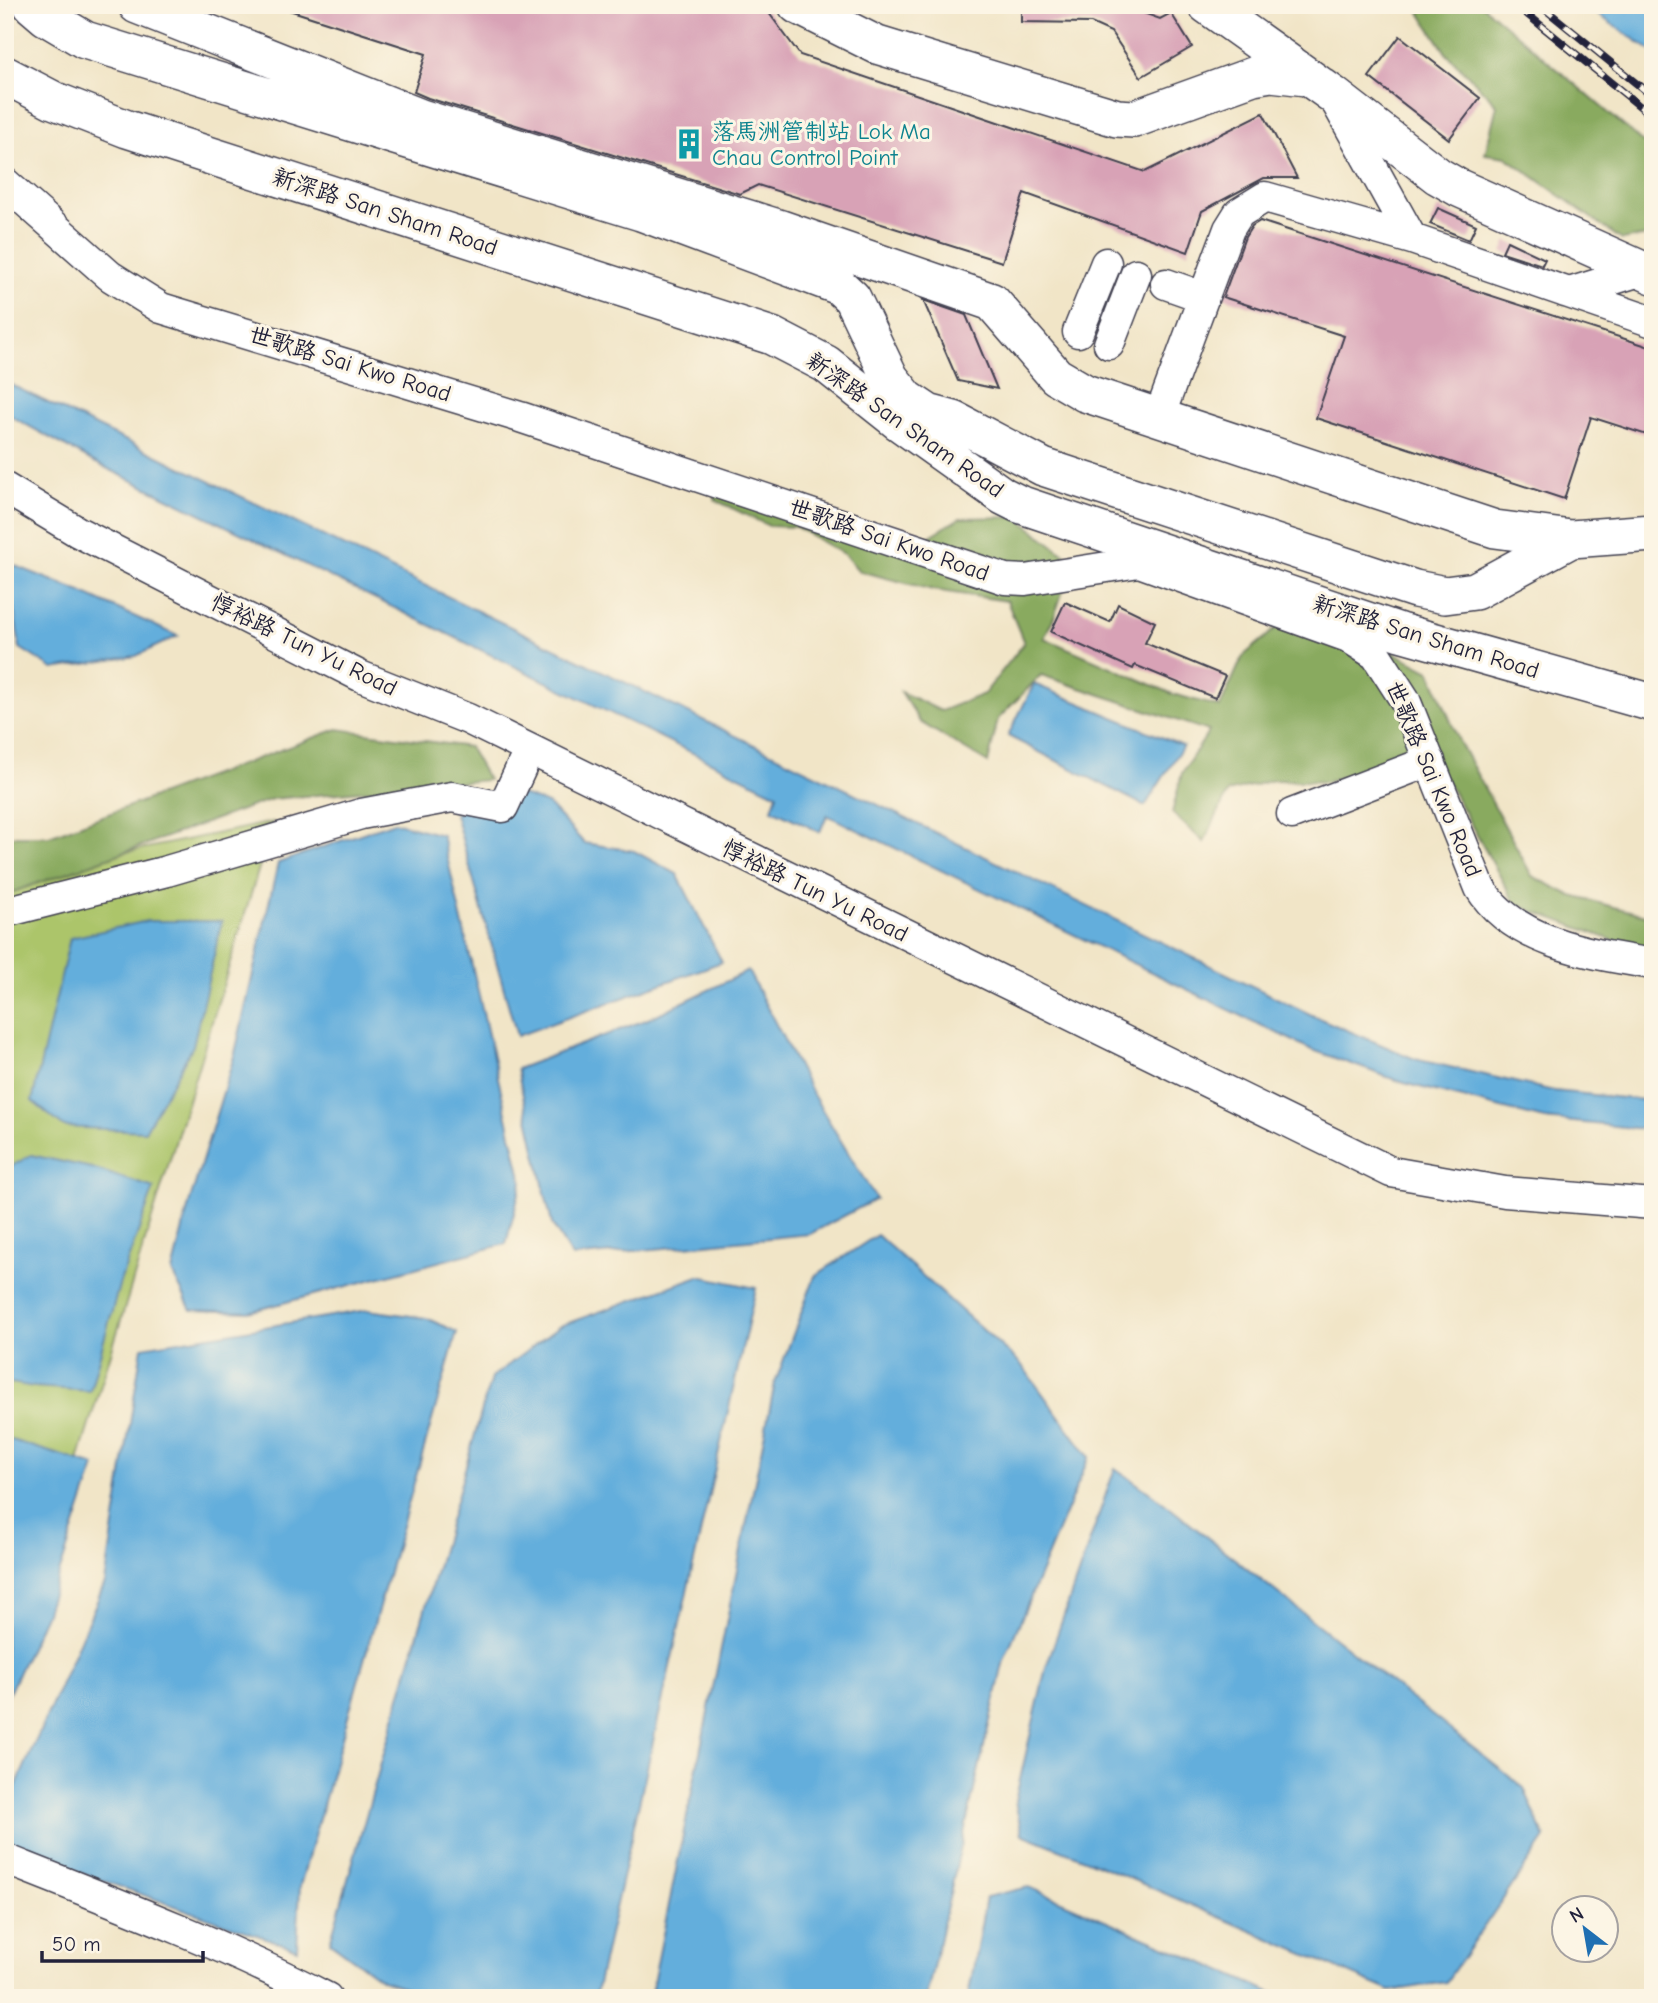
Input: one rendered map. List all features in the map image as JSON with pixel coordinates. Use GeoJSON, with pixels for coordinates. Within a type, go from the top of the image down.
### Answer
{"type":"FeatureCollection","features":[{"type":"Feature","properties":{"kind":"main road","name":"新深路 San Sham Road"},"geometry":{"type":"LineString","coordinates":[[32,5],[46,17],[85,40],[641,212],[839,286],[852,298],[890,378],[907,399],[928,412],[954,420],[1043,467],[1415,589],[1445,595],[1475,591],[1571,539]]}},
{"type":"Feature","properties":{"kind":"main road","name":"新深路 San Sham Road"},"geometry":{"type":"LineString","coordinates":[[137,5],[421,118],[781,229],[992,303],[1056,376],[1085,393],[1495,529],[1571,539],[1653,533]]}},
{"type":"Feature","properties":{"kind":"main road"},"geometry":{"type":"LineString","coordinates":[[797,5],[877,45],[1116,118],[1134,118],[1253,76],[1271,73],[1319,85]]}},
{"type":"Feature","properties":{"kind":"main road"},"geometry":{"type":"LineString","coordinates":[[1208,5],[1438,176],[1459,188],[1648,272]]}},
{"type":"Feature","properties":{"kind":"main road","name":"新深路 San Sham Road"},"geometry":{"type":"LineString","coordinates":[[5,75],[53,100],[127,129],[772,336],[826,364],[899,422],[1019,505],[1400,632],[1653,703]]}},
{"type":"Feature","properties":{"kind":"street"},"geometry":{"type":"LineString","coordinates":[[1319,85],[1405,228]]}},
{"type":"Feature","properties":{"kind":"street","name":"世歌路 Sai Kwo Road"},"geometry":{"type":"LineString","coordinates":[[5,183],[110,275],[161,308],[520,416],[1005,579],[1025,580],[1139,562],[1348,637],[1376,655],[1405,700],[1480,888],[1488,901],[1524,928],[1555,942],[1594,954],[1653,964]]}},
{"type":"Feature","properties":{"kind":"street"},"geometry":{"type":"LineString","coordinates":[[1159,417],[1228,229],[1239,213],[1265,197],[1405,228],[1569,293],[1653,322]]}},
{"type":"Feature","properties":{"kind":"street"},"geometry":{"type":"LineString","coordinates":[[1078,332],[1106,263]]}},
{"type":"Feature","properties":{"kind":"street"},"geometry":{"type":"LineString","coordinates":[[1569,293],[1648,272]]}},
{"type":"Feature","properties":{"kind":"street"},"geometry":{"type":"LineString","coordinates":[[1109,344],[1136,274]]}},
{"type":"Feature","properties":{"kind":"street"},"geometry":{"type":"LineString","coordinates":[[1166,284],[1203,297]]}},
{"type":"Feature","properties":{"kind":"street","name":"惇裕路 Tun Yu Road"},"geometry":{"type":"LineString","coordinates":[[5,488],[78,533],[360,676],[468,719],[1391,1172],[1505,1192],[1653,1204]]}},
{"type":"Feature","properties":{"kind":"street"},"geometry":{"type":"LineString","coordinates":[[5,912],[167,871],[361,814],[452,797],[503,807],[529,751]]}},
{"type":"Feature","properties":{"kind":"street"},"geometry":{"type":"LineString","coordinates":[[1292,814],[1430,761]]}},
{"type":"Feature","properties":{"kind":"street"},"geometry":{"type":"LineString","coordinates":[[5,1859],[189,1932],[265,1965],[327,1998]]}},
{"type":"Feature","properties":{"kind":"green space"},"geometry":{"type":"Polygon","coordinates":[[[1415,5],[1482,5],[1653,151],[1653,235],[1622,240],[1506,157],[1485,154],[1497,105],[1446,53],[1415,5]]]}},
{"type":"Feature","properties":{"kind":"green space"},"geometry":{"type":"Polygon","coordinates":[[[717,476],[917,544],[960,518],[1017,517],[1073,561],[1044,638],[1173,694],[1220,707],[1243,656],[1280,625],[1374,642],[1430,671],[1459,741],[1532,876],[1572,896],[1653,917],[1653,955],[1516,905],[1445,778],[1399,759],[1327,782],[1274,780],[1228,792],[1204,842],[1172,813],[1182,773],[1209,731],[1041,675],[998,719],[988,763],[920,722],[901,692],[941,711],[984,694],[1024,643],[1007,601],[933,590],[859,571],[845,555],[796,527],[769,526],[715,500],[717,476]]]}},
{"type":"Feature","properties":{"kind":"green space"},"geometry":{"type":"Polygon","coordinates":[[[337,729],[469,747],[488,780],[272,799],[5,895],[5,836],[49,836],[337,729]]]}},
{"type":"Feature","properties":{"kind":"green space"},"geometry":{"type":"Polygon","coordinates":[[[273,822],[5,1700],[5,877],[273,822]]]}},
{"type":"Feature","properties":{"kind":"water"},"geometry":{"type":"Polygon","coordinates":[[[1584,5],[1643,5],[1653,12],[1653,52],[1584,5]]]}},
{"type":"Feature","properties":{"kind":"water"},"geometry":{"type":"Polygon","coordinates":[[[5,382],[1316,1017],[1415,1059],[1554,1091],[1653,1101],[1653,1130],[1544,1119],[1404,1083],[1310,1049],[827,815],[820,832],[772,809],[777,794],[94,462],[5,413],[5,382]]]}},
{"type":"Feature","properties":{"kind":"water"},"geometry":{"type":"Polygon","coordinates":[[[6,562],[178,636],[136,656],[53,669],[20,648],[6,562]]]}},
{"type":"Feature","properties":{"kind":"water"},"geometry":{"type":"Polygon","coordinates":[[[1034,684],[1183,746],[1145,806],[1008,736],[1034,684]]]}},
{"type":"Feature","properties":{"kind":"water"},"geometry":{"type":"Polygon","coordinates":[[[500,787],[548,804],[584,843],[634,851],[677,874],[722,962],[517,1036],[455,814],[500,787]]]}},
{"type":"Feature","properties":{"kind":"water"},"geometry":{"type":"Polygon","coordinates":[[[394,822],[442,835],[522,1182],[506,1244],[249,1312],[191,1310],[172,1272],[189,1204],[235,1053],[278,863],[394,822]]]}},
{"type":"Feature","properties":{"kind":"water"},"geometry":{"type":"Polygon","coordinates":[[[147,921],[222,921],[193,1046],[145,1131],[64,1127],[32,1101],[70,938],[147,921]]]}},
{"type":"Feature","properties":{"kind":"water"},"geometry":{"type":"Polygon","coordinates":[[[748,971],[812,1093],[876,1199],[810,1234],[572,1257],[552,1224],[517,1069],[648,1019],[748,971]]]}},
{"type":"Feature","properties":{"kind":"water"},"geometry":{"type":"Polygon","coordinates":[[[31,1155],[92,1168],[154,1188],[120,1282],[90,1391],[5,1382],[5,1170],[31,1155]]]}},
{"type":"Feature","properties":{"kind":"water"},"geometry":{"type":"Polygon","coordinates":[[[877,1235],[1020,1363],[1089,1457],[1004,1660],[926,1998],[650,1998],[775,1383],[815,1276],[877,1235]]]}},
{"type":"Feature","properties":{"kind":"water"},"geometry":{"type":"Polygon","coordinates":[[[699,1276],[756,1288],[595,1997],[438,1998],[382,1980],[330,1942],[491,1378],[560,1326],[699,1276]]]}},
{"type":"Feature","properties":{"kind":"water"},"geometry":{"type":"Polygon","coordinates":[[[368,1310],[426,1318],[457,1332],[300,1886],[297,1949],[30,1855],[5,1835],[5,1811],[105,1583],[142,1347],[368,1310]]]}},
{"type":"Feature","properties":{"kind":"water"},"geometry":{"type":"Polygon","coordinates":[[[5,1438],[95,1466],[45,1615],[5,1702],[5,1438]]]}},
{"type":"Feature","properties":{"kind":"water"},"geometry":{"type":"Polygon","coordinates":[[[1115,1468],[1160,1500],[1524,1788],[1545,1838],[1446,1982],[1390,1991],[1022,1834],[1015,1801],[1046,1667],[1115,1468]]]}},
{"type":"Feature","properties":{"kind":"water"},"geometry":{"type":"Polygon","coordinates":[[[1029,1887],[1284,1998],[968,1998],[986,1897],[1029,1887]]]}},
{"type":"Feature","properties":{"kind":"building","name":"落馬洲管制站 Lok Ma Chau Control Point"},"geometry":{"type":"Polygon","coordinates":[[[287,5],[763,5],[800,55],[1145,172],[1263,113],[1297,178],[1264,178],[1202,211],[1188,252],[1024,193],[1002,262],[758,185],[740,194],[428,98],[414,92],[426,54],[286,9],[287,5]]]}},
{"type":"Feature","properties":{"kind":"building"},"geometry":{"type":"Polygon","coordinates":[[[1021,5],[1121,5],[1160,19],[1171,13],[1192,47],[1141,77],[1111,32],[1091,23],[1021,22],[1021,5]]]}},
{"type":"Feature","properties":{"kind":"building"},"geometry":{"type":"Polygon","coordinates":[[[1400,36],[1480,98],[1449,139],[1369,77],[1400,36]]]}},
{"type":"Feature","properties":{"kind":"building"},"geometry":{"type":"Polygon","coordinates":[[[1438,208],[1476,225],[1469,240],[1430,224],[1438,208]]]}},
{"type":"Feature","properties":{"kind":"building"},"geometry":{"type":"Polygon","coordinates":[[[1260,221],[1653,348],[1653,437],[1591,417],[1564,499],[1316,418],[1344,336],[1223,297],[1245,237],[1252,226],[1260,221]]]}},
{"type":"Feature","properties":{"kind":"building"},"geometry":{"type":"Polygon","coordinates":[[[1507,241],[1545,259],[1542,265],[1502,252],[1507,241]]]}},
{"type":"Feature","properties":{"kind":"building"},"geometry":{"type":"Polygon","coordinates":[[[923,300],[966,315],[997,389],[958,381],[923,300]]]}},
{"type":"Feature","properties":{"kind":"building"},"geometry":{"type":"Polygon","coordinates":[[[1065,602],[1110,622],[1118,604],[1155,622],[1145,643],[1225,676],[1215,698],[1135,665],[1133,669],[1051,632],[1065,602]]]}},
{"type":"Feature","properties":{"kind":"railway"},"geometry":{"type":"LineString","coordinates":[[1516,5],[1653,117]]}},
{"type":"Feature","properties":{"kind":"railway"},"geometry":{"type":"LineString","coordinates":[[1540,5],[1653,97]]}},
{"type":"Feature","properties":{"kind":"place","name":"落馬洲管制站 Lok Ma Chau Control Point"},"geometry":{"type":"Point","coordinates":[689,144]}}]}
